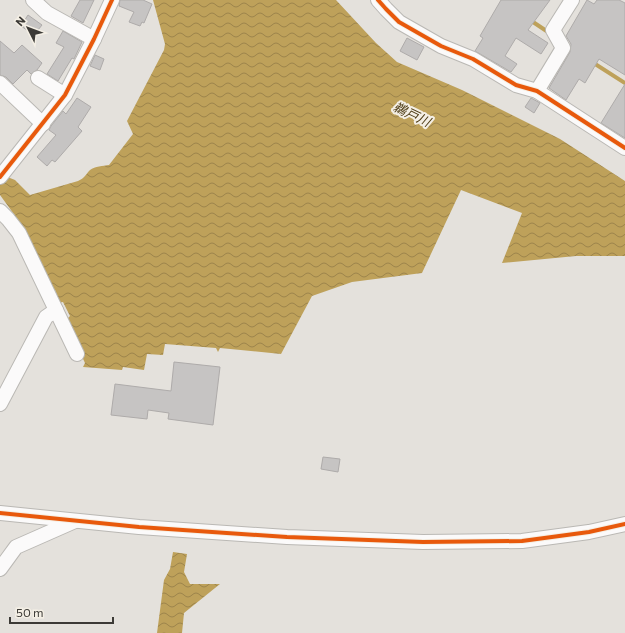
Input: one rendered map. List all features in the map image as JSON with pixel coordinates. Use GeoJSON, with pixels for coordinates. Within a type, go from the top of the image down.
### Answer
{"type":"FeatureCollection","features":[{"type":"Feature","properties":{"kind":"street"},"geometry":{"type":"LineString","coordinates":[[33,0],[47,13],[94,39]]}},
{"type":"Feature","properties":{"kind":"street"},"geometry":{"type":"LineString","coordinates":[[2,175],[65,95],[112,0]]}},
{"type":"Feature","properties":{"kind":"street"},"geometry":{"type":"LineString","coordinates":[[378,0],[399,22],[441,46],[472,59],[516,85],[537,91],[625,148]]}},
{"type":"Feature","properties":{"kind":"street"},"geometry":{"type":"LineString","coordinates":[[537,91],[563,48],[553,30],[572,0]]}},
{"type":"Feature","properties":{"kind":"street"},"geometry":{"type":"LineString","coordinates":[[38,78],[65,95]]}},
{"type":"Feature","properties":{"kind":"street"},"geometry":{"type":"LineString","coordinates":[[0,82],[43,124]]}},
{"type":"Feature","properties":{"kind":"street"},"geometry":{"type":"LineString","coordinates":[[0,211],[19,233],[77,354]]}},
{"type":"Feature","properties":{"kind":"street"},"geometry":{"type":"LineString","coordinates":[[0,404],[46,317],[56,310]]}},
{"type":"Feature","properties":{"kind":"street"},"geometry":{"type":"LineString","coordinates":[[0,513],[139,527],[287,537],[423,542],[522,541],[589,532],[625,524]]}},
{"type":"Feature","properties":{"kind":"street"},"geometry":{"type":"LineString","coordinates":[[0,569],[16,547],[75,521]]}},
{"type":"Feature","properties":{"kind":"water","name":"鵜戸川"},"geometry":{"type":"Polygon","coordinates":[[[153,0],[336,0],[376,43],[397,62],[462,90],[560,139],[625,181],[625,256],[576,256],[502,263],[522,213],[461,190],[422,273],[352,282],[312,296],[281,354],[220,348],[218,352],[216,348],[165,344],[163,355],[147,354],[144,370],[123,367],[122,370],[83,367],[85,363],[65,321],[70,316],[63,302],[58,303],[56,300],[57,295],[55,290],[51,292],[24,228],[0,195],[0,174],[15,180],[30,195],[78,181],[84,178],[90,170],[99,166],[109,165],[133,134],[127,121],[164,50],[165,44],[153,0]]]}},
{"type":"Feature","properties":{"kind":"water"},"geometry":{"type":"Polygon","coordinates":[[[173,552],[187,554],[184,572],[190,584],[220,584],[184,613],[182,633],[157,633],[164,580],[170,569],[173,552]]]}},
{"type":"Feature","properties":{"kind":"building"},"geometry":{"type":"Polygon","coordinates":[[[80,0],[94,0],[83,23],[71,16],[80,0]]]}},
{"type":"Feature","properties":{"kind":"building"},"geometry":{"type":"Polygon","coordinates":[[[120,0],[143,0],[152,4],[144,23],[142,22],[140,26],[129,22],[134,12],[119,6],[120,0]]]}},
{"type":"Feature","properties":{"kind":"building"},"geometry":{"type":"Polygon","coordinates":[[[501,0],[550,0],[528,30],[548,43],[541,54],[516,38],[505,56],[517,64],[511,72],[475,51],[483,38],[480,36],[501,0]]]}},
{"type":"Feature","properties":{"kind":"building"},"geometry":{"type":"Polygon","coordinates":[[[587,0],[594,4],[597,0],[619,0],[625,3],[625,75],[599,59],[585,83],[579,79],[566,100],[549,88],[570,52],[571,44],[566,36],[587,0]]]}},
{"type":"Feature","properties":{"kind":"building"},"geometry":{"type":"Polygon","coordinates":[[[28,15],[42,25],[34,35],[21,26],[28,15]]]}},
{"type":"Feature","properties":{"kind":"building"},"geometry":{"type":"Polygon","coordinates":[[[63,31],[82,42],[74,59],[72,58],[58,81],[47,74],[64,47],[56,43],[63,31]]]}},
{"type":"Feature","properties":{"kind":"building"},"geometry":{"type":"Polygon","coordinates":[[[407,38],[424,47],[417,60],[400,51],[407,38]]]}},
{"type":"Feature","properties":{"kind":"building"},"geometry":{"type":"Polygon","coordinates":[[[0,41],[14,53],[22,45],[42,63],[37,70],[31,74],[27,70],[13,84],[6,77],[0,75],[0,41]]]}},
{"type":"Feature","properties":{"kind":"building"},"geometry":{"type":"Polygon","coordinates":[[[95,55],[104,59],[100,70],[90,66],[95,55]]]}},
{"type":"Feature","properties":{"kind":"building"},"geometry":{"type":"Polygon","coordinates":[[[625,84],[625,138],[601,123],[625,84]]]}},
{"type":"Feature","properties":{"kind":"building"},"geometry":{"type":"Polygon","coordinates":[[[77,98],[91,107],[78,127],[82,131],[55,162],[52,160],[47,166],[37,157],[56,135],[49,130],[51,126],[63,111],[66,114],[77,98]]]}},
{"type":"Feature","properties":{"kind":"building"},"geometry":{"type":"Polygon","coordinates":[[[531,98],[540,103],[534,113],[525,107],[531,98]]]}},
{"type":"Feature","properties":{"kind":"building"},"geometry":{"type":"Polygon","coordinates":[[[174,362],[220,367],[213,425],[168,419],[169,413],[148,410],[147,419],[111,415],[115,384],[171,391],[174,362]]]}},
{"type":"Feature","properties":{"kind":"building"},"geometry":{"type":"Polygon","coordinates":[[[323,457],[340,459],[338,472],[321,469],[323,457]]]}},
{"type":"Feature","properties":{"kind":"waterway"},"geometry":{"type":"LineString","coordinates":[[530,20],[551,34]]}},
{"type":"Feature","properties":{"kind":"waterway"},"geometry":{"type":"LineString","coordinates":[[592,62],[625,83]]}},
{"type":"Feature","properties":{"kind":"cycle path"},"geometry":{"type":"LineString","coordinates":[[0,177],[65,95],[112,0]]}},
{"type":"Feature","properties":{"kind":"cycle path"},"geometry":{"type":"LineString","coordinates":[[378,0],[399,22],[441,46],[473,59],[516,85],[537,91],[625,148]]}},
{"type":"Feature","properties":{"kind":"cycle path"},"geometry":{"type":"LineString","coordinates":[[0,513],[139,527],[287,537],[423,542],[522,541],[589,532],[625,524]]}}]}
